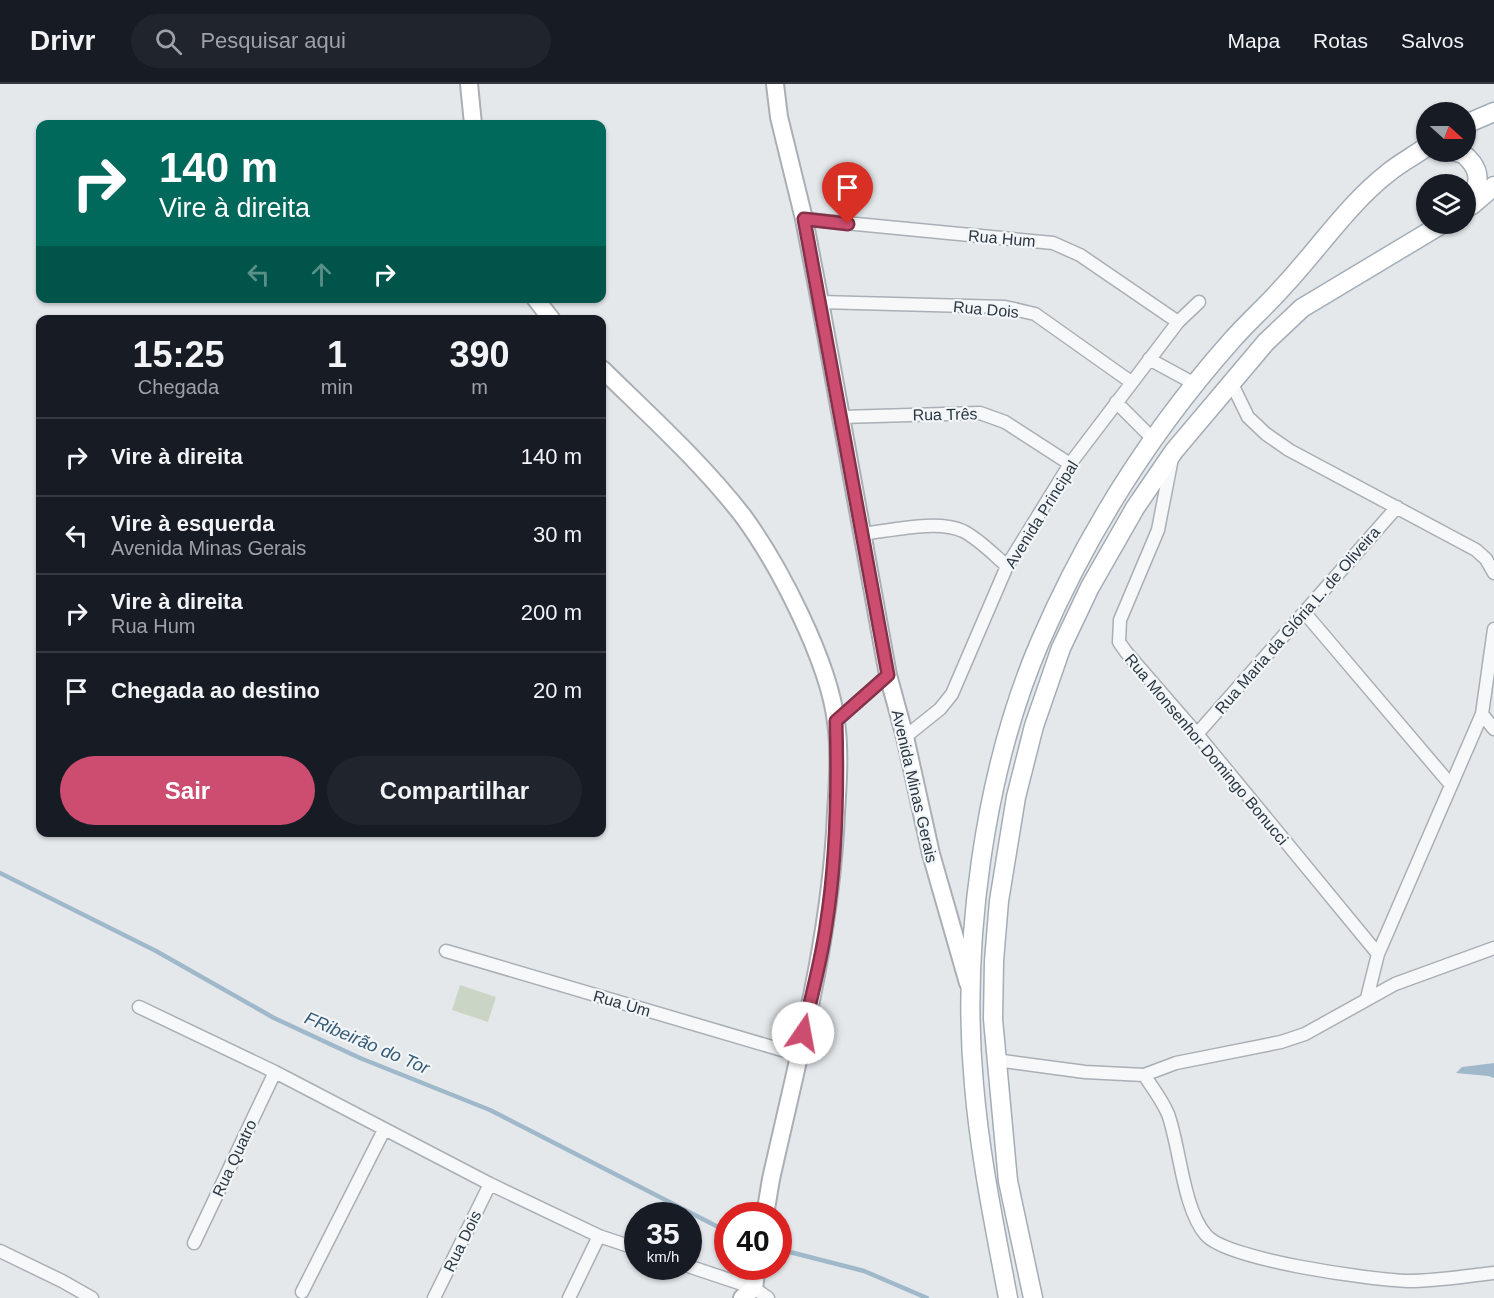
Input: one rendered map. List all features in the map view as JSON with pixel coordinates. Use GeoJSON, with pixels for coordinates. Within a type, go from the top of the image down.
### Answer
{"type":"FeatureCollection","features":[{"type":"Feature","properties":{"kind":"main road"},"geometry":{"type":"LineString","coordinates":[[1476,120],[1494,112]]}},
{"type":"Feature","properties":{"kind":"main road"},"geometry":{"type":"LineString","coordinates":[[1008,1298],[983,1160],[973,1084],[970,990],[975,914],[985,838],[1001,762],[1019,700],[1039,644],[1073,572],[1109,508],[1154,440],[1230,341],[1283,288],[1343,218],[1387,173],[1416,155]]}},
{"type":"Feature","properties":{"kind":"main road"},"geometry":{"type":"LineString","coordinates":[[1470,162],[1478,171],[1476,189]]}},
{"type":"Feature","properties":{"kind":"main road"},"geometry":{"type":"LineString","coordinates":[[1476,203],[1494,186]]}},
{"type":"Feature","properties":{"kind":"main road"},"geometry":{"type":"LineString","coordinates":[[1033,1298],[1008,1181],[993,1019],[999,901],[1016,796],[1034,726],[1061,648],[1090,587],[1135,508],[1174,451],[1266,342],[1302,308],[1425,234]]}},
{"type":"Feature","properties":{"kind":"street"},"geometry":{"type":"LineString","coordinates":[[468,84],[472,120]]}},
{"type":"Feature","properties":{"kind":"street","name":"Avenida Minas Gerais"},"geometry":{"type":"LineString","coordinates":[[775,84],[779,117],[804,219],[820,302],[888,675],[905,737],[930,854],[970,990]]}},
{"type":"Feature","properties":{"kind":"street","name":"Rua Hum"},"geometry":{"type":"LineString","coordinates":[[804,219],[1053,243],[1080,255],[1178,322]]}},
{"type":"Feature","properties":{"kind":"street","name":"Rua Dois"},"geometry":{"type":"LineString","coordinates":[[820,302],[1005,307],[1035,314],[1131,382]]}},
{"type":"Feature","properties":{"kind":"street","name":"Avenida Principal"},"geometry":{"type":"LineString","coordinates":[[905,737],[940,709],[952,694],[1007,566],[1070,464],[1178,322],[1199,302]]}},
{"type":"Feature","properties":{"kind":"street"},"geometry":{"type":"LineString","coordinates":[[539,303],[548,315]]}},
{"type":"Feature","properties":{"kind":"street"},"geometry":{"type":"LineString","coordinates":[[1149,359],[1195,384]]}},
{"type":"Feature","properties":{"kind":"street"},"geometry":{"type":"LineString","coordinates":[[606,373],[692,457],[744,518],[794,603],[820,661],[836,721],[838,782],[835,844],[826,926],[768,1202]]}},
{"type":"Feature","properties":{"kind":"street"},"geometry":{"type":"LineString","coordinates":[[1231,382],[1248,417],[1266,434],[1289,450],[1476,550],[1486,559],[1494,573]]}},
{"type":"Feature","properties":{"kind":"street"},"geometry":{"type":"LineString","coordinates":[[1116,402],[1154,440]]}},
{"type":"Feature","properties":{"kind":"street","name":"Rua Três"},"geometry":{"type":"LineString","coordinates":[[841,417],[980,413],[1005,422],[1070,464]]}},
{"type":"Feature","properties":{"kind":"street","name":"Rua Monsenhor Domingo Bonucci"},"geometry":{"type":"LineString","coordinates":[[1174,451],[1158,530],[1120,620],[1119,642],[1378,954]]}},
{"type":"Feature","properties":{"kind":"street","name":"Rua Maria da Glória L. de Oliveira"},"geometry":{"type":"LineString","coordinates":[[1197,734],[1397,507]]}},
{"type":"Feature","properties":{"kind":"street"},"geometry":{"type":"LineString","coordinates":[[861,534],[928,526],[953,528],[973,537],[1007,566]]}},
{"type":"Feature","properties":{"kind":"street"},"geometry":{"type":"LineString","coordinates":[[1304,612],[1451,785]]}},
{"type":"Feature","properties":{"kind":"street"},"geometry":{"type":"LineString","coordinates":[[1367,998],[1378,954],[1482,714],[1494,630]]}},
{"type":"Feature","properties":{"kind":"street"},"geometry":{"type":"LineString","coordinates":[[836,721],[888,675]]}},
{"type":"Feature","properties":{"kind":"street"},"geometry":{"type":"LineString","coordinates":[[1482,714],[1494,729]]}},
{"type":"Feature","properties":{"kind":"street"},"geometry":{"type":"LineString","coordinates":[[996,1060],[1085,1072],[1144,1075],[1176,1063],[1281,1042],[1305,1034],[1367,998],[1412,977],[1494,948]]}},
{"type":"Feature","properties":{"kind":"street","name":"Rua Um"},"geometry":{"type":"LineString","coordinates":[[446,951],[799,1055]]}},
{"type":"Feature","properties":{"kind":"street"},"geometry":{"type":"LineString","coordinates":[[139,1007],[275,1072],[490,1184],[599,1236],[624,1244]]}},
{"type":"Feature","properties":{"kind":"street","name":"Rua Quatro"},"geometry":{"type":"LineString","coordinates":[[194,1243],[275,1072]]}},
{"type":"Feature","properties":{"kind":"street"},"geometry":{"type":"LineString","coordinates":[[1144,1075],[1167,1113],[1195,1218],[1206,1236],[1220,1246],[1244,1256],[1373,1279],[1436,1280],[1494,1273]]}},
{"type":"Feature","properties":{"kind":"street"},"geometry":{"type":"LineString","coordinates":[[302,1292],[384,1130]]}},
{"type":"Feature","properties":{"kind":"street","name":"Rua Dois"},"geometry":{"type":"LineString","coordinates":[[435,1298],[490,1184]]}},
{"type":"Feature","properties":{"kind":"street"},"geometry":{"type":"LineString","coordinates":[[569,1298],[599,1236]]}},
{"type":"Feature","properties":{"kind":"street"},"geometry":{"type":"LineString","coordinates":[[0,1251],[63,1281],[92,1298]]}},
{"type":"Feature","properties":{"kind":"street"},"geometry":{"type":"LineString","coordinates":[[702,1272],[748,1293],[768,1298]]}},
{"type":"Feature","properties":{"kind":"green space"},"geometry":{"type":"Polygon","coordinates":[[[460,985],[496,997],[488,1022],[452,1010],[460,985]]]}},
{"type":"Feature","properties":{"kind":"water"},"geometry":{"type":"Polygon","coordinates":[[[1494,1063],[1494,1078],[1456,1073],[1462,1067],[1494,1063]]]}},
{"type":"Feature","properties":{"kind":"waterway","name":"FRibeirão do Tor"},"geometry":{"type":"LineString","coordinates":[[0,873],[156,951],[274,1018],[360,1058],[490,1110],[714,1225]]}},
{"type":"Feature","properties":{"kind":"waterway","name":"FRibeirão do Tor"},"geometry":{"type":"LineString","coordinates":[[792,1253],[864,1271],[927,1298]]}},
{"type":"Feature","properties":{"kind":"route"},"geometry":{"type":"LineString","coordinates":[[803,1033],[826,926],[835,844],[838,782],[836,721],[888,675],[804,219],[848,224]]}}]}
